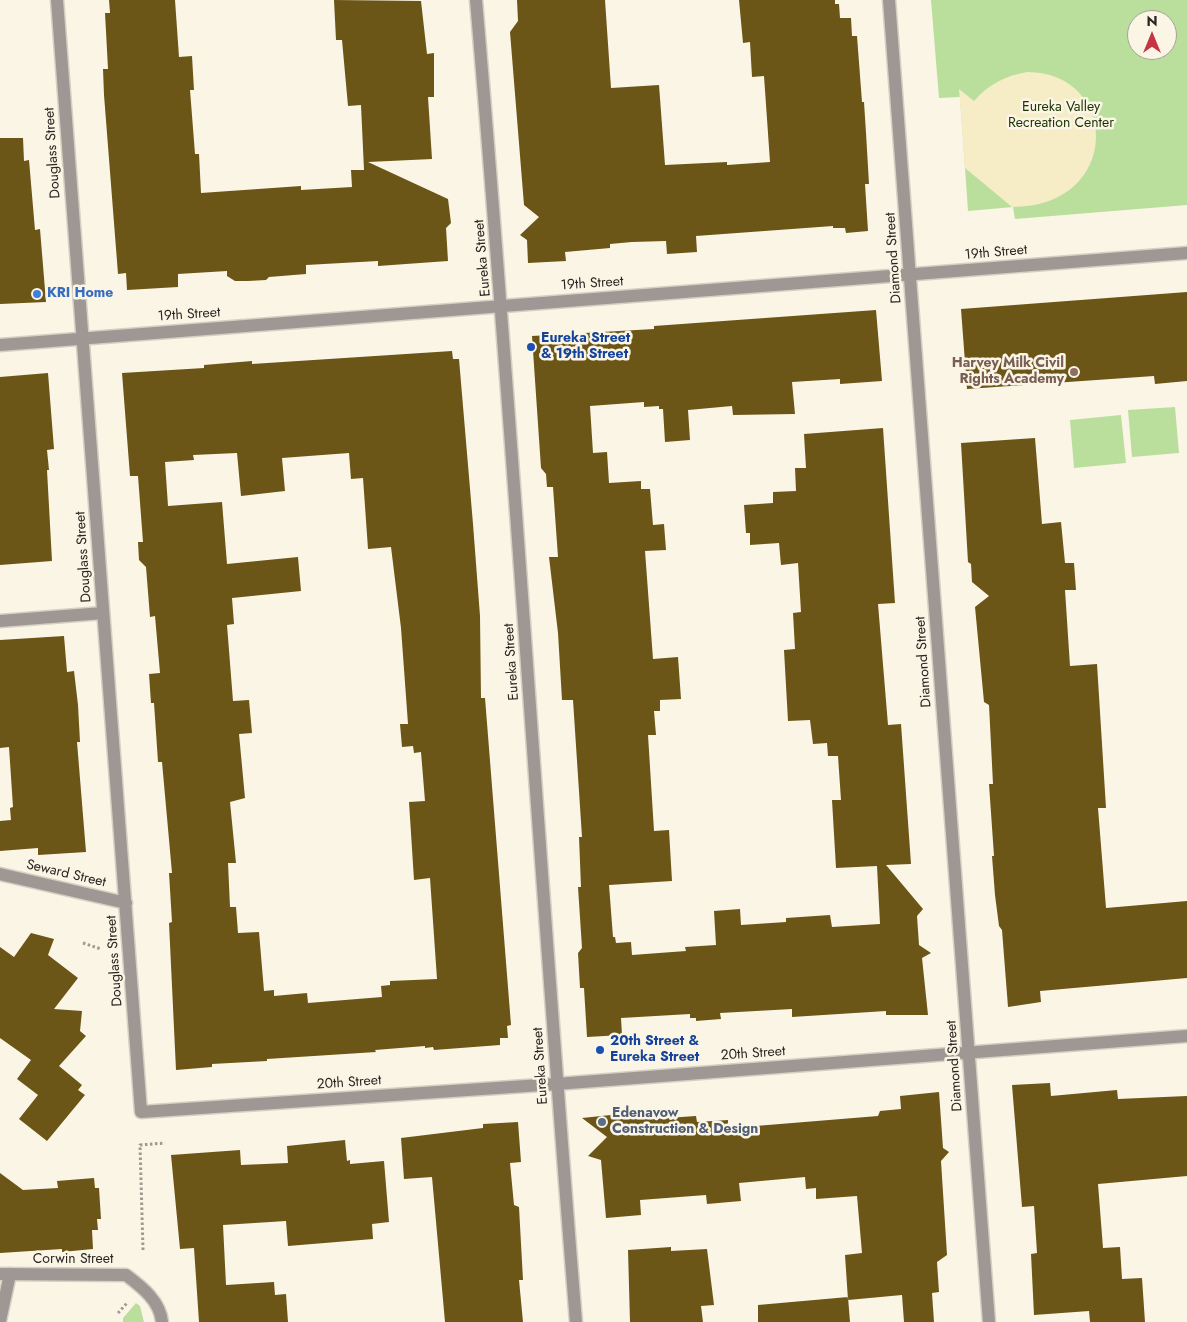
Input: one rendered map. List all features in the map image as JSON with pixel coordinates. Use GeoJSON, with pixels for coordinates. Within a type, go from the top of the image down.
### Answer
{"type":"FeatureCollection","features":[{"type":"Feature","properties":{"kind":"street","name":"Douglass Street"},"geometry":{"type":"LineString","coordinates":[[56,0],[141,1112]]}},
{"type":"Feature","properties":{"kind":"street","name":"Eureka Street"},"geometry":{"type":"LineString","coordinates":[[476,0],[502,305],[556,1084],[576,1322]]}},
{"type":"Feature","properties":{"kind":"street","name":"Diamond Street"},"geometry":{"type":"LineString","coordinates":[[889,0],[990,1322]]}},
{"type":"Feature","properties":{"kind":"street","name":"19th Street"},"geometry":{"type":"LineString","coordinates":[[0,345],[1187,253]]}},
{"type":"Feature","properties":{"kind":"street"},"geometry":{"type":"LineString","coordinates":[[0,622],[103,613]]}},
{"type":"Feature","properties":{"kind":"street","name":"Seward Street"},"geometry":{"type":"LineString","coordinates":[[0,874],[126,903]]}},
{"type":"Feature","properties":{"kind":"street","name":"20th Street"},"geometry":{"type":"LineString","coordinates":[[141,1112],[556,1084],[1187,1036]]}},
{"type":"Feature","properties":{"kind":"street"},"geometry":{"type":"LineString","coordinates":[[0,1321],[5,1274]]}},
{"type":"Feature","properties":{"kind":"street","name":"Corwin Street"},"geometry":{"type":"LineString","coordinates":[[5,1274],[126,1275],[143,1287],[161,1312],[162,1322]]}},
{"type":"Feature","properties":{"kind":"path"},"geometry":{"type":"LineString","coordinates":[[83,943],[101,949]]}},
{"type":"Feature","properties":{"kind":"path"},"geometry":{"type":"LineString","coordinates":[[143,1250],[140,1145],[165,1143]]}},
{"type":"Feature","properties":{"kind":"green space","name":"Eureka Valley Recreation Center"},"geometry":{"type":"Polygon","coordinates":[[[931,0],[1187,0],[1187,205],[1015,219],[1013,207],[968,211],[960,97],[939,98],[931,0]]]}},
{"type":"Feature","properties":{"kind":"green space"},"geometry":{"type":"Polygon","coordinates":[[[1175,407],[1179,453],[1132,457],[1128,410],[1175,407]]]}},
{"type":"Feature","properties":{"kind":"green space"},"geometry":{"type":"Polygon","coordinates":[[[1121,415],[1126,463],[1074,468],[1070,420],[1121,415]]]}},
{"type":"Feature","properties":{"kind":"green space"},"geometry":{"type":"Polygon","coordinates":[[[136,1303],[140,1306],[144,1322],[123,1322],[123,1318],[136,1303]]]}},
{"type":"Feature","properties":{"kind":"sand"},"geometry":{"type":"Polygon","coordinates":[[[1027,72],[1058,78],[1080,93],[1092,115],[1096,140],[1090,164],[1074,186],[1048,201],[1012,207],[965,168],[959,89],[974,101],[998,82],[1027,72]]]}},
{"type":"Feature","properties":{"kind":"building"},"geometry":{"type":"Polygon","coordinates":[[[109,0],[175,0],[179,57],[192,56],[194,90],[190,90],[195,154],[199,154],[201,193],[301,186],[301,190],[352,187],[351,170],[364,170],[361,105],[348,106],[342,40],[336,40],[334,0],[421,1],[427,54],[434,53],[434,97],[428,97],[432,159],[368,162],[448,199],[451,223],[446,228],[448,261],[378,266],[378,261],[306,265],[306,274],[248,281],[235,281],[227,276],[227,271],[178,274],[178,287],[127,290],[126,273],[118,274],[104,95],[103,69],[108,69],[105,13],[110,13],[109,0]]]}},
{"type":"Feature","properties":{"kind":"building"},"geometry":{"type":"Polygon","coordinates":[[[517,0],[605,0],[611,88],[659,85],[665,165],[727,162],[727,165],[770,162],[764,76],[752,77],[750,42],[743,43],[739,0],[835,0],[835,4],[839,4],[840,18],[851,18],[852,36],[857,36],[862,102],[864,102],[869,184],[865,184],[868,231],[846,233],[845,228],[833,228],[833,226],[696,236],[697,252],[667,254],[666,241],[610,244],[610,248],[565,252],[566,261],[528,263],[527,240],[520,235],[539,217],[524,205],[510,32],[518,21],[517,0]]]}},
{"type":"Feature","properties":{"kind":"building"},"geometry":{"type":"Polygon","coordinates":[[[0,138],[23,138],[24,161],[29,160],[35,230],[40,229],[46,302],[0,304],[0,138]]]}},
{"type":"Feature","properties":{"kind":"building"},"geometry":{"type":"Polygon","coordinates":[[[1187,292],[1187,381],[1155,384],[1154,376],[967,389],[961,309],[1187,292]]]}},
{"type":"Feature","properties":{"kind":"building"},"geometry":{"type":"Polygon","coordinates":[[[876,310],[882,381],[840,384],[840,379],[792,382],[795,414],[733,415],[732,406],[688,410],[690,440],[665,442],[663,409],[659,409],[659,406],[644,407],[644,402],[590,406],[593,453],[607,452],[609,483],[641,481],[641,489],[650,489],[653,525],[664,524],[666,550],[645,551],[653,659],[678,657],[681,699],[660,700],[660,711],[654,711],[656,735],[648,735],[654,831],[669,830],[672,881],[609,885],[613,937],[615,937],[616,943],[631,942],[632,955],[686,951],[685,947],[716,945],[714,911],[740,909],[741,925],[786,922],[786,918],[830,915],[832,927],[880,924],[877,866],[836,868],[832,800],[841,800],[838,756],[828,756],[827,743],[813,744],[810,720],[788,721],[784,650],[795,649],[793,613],[801,612],[798,563],[781,565],[779,543],[750,545],[750,533],[746,533],[744,505],[773,503],[773,492],[796,491],[795,468],[806,468],[804,434],[883,428],[895,603],[878,604],[888,725],[901,724],[911,864],[886,865],[923,909],[917,916],[919,945],[931,953],[922,958],[928,1015],[886,1015],[886,1011],[792,1017],[792,1009],[720,1013],[721,1019],[696,1021],[696,1018],[690,1018],[690,1014],[621,1018],[622,1035],[587,1037],[584,988],[580,988],[578,953],[582,948],[578,887],[581,887],[579,837],[582,837],[573,700],[562,700],[558,633],[549,557],[558,557],[553,487],[547,487],[546,474],[541,468],[532,336],[654,329],[654,326],[876,310]]]}},
{"type":"Feature","properties":{"kind":"building"},"geometry":{"type":"Polygon","coordinates":[[[452,351],[453,359],[459,359],[480,616],[481,698],[485,698],[511,1025],[507,1026],[508,1038],[500,1038],[500,1045],[434,1050],[433,1047],[425,1048],[425,1046],[375,1050],[376,1052],[212,1064],[212,1067],[176,1070],[169,923],[172,922],[169,873],[172,873],[162,762],[158,762],[154,703],[151,703],[149,674],[160,673],[155,616],[150,617],[146,567],[139,560],[138,542],[143,542],[138,476],[130,476],[122,373],[204,368],[204,365],[252,361],[252,364],[452,351]],[[237,453],[193,455],[194,460],[165,462],[168,506],[222,502],[227,564],[298,557],[301,591],[232,598],[234,624],[227,625],[233,701],[249,700],[252,733],[239,734],[245,798],[230,802],[236,863],[228,863],[230,907],[236,907],[238,933],[259,932],[264,991],[274,990],[274,996],[307,993],[308,1003],[382,997],[381,986],[390,985],[390,981],[437,979],[430,878],[414,880],[409,802],[425,801],[421,752],[414,753],[413,746],[402,747],[400,724],[408,724],[401,628],[391,547],[368,549],[363,478],[351,479],[349,453],[282,458],[285,491],[241,496],[237,453]]]}},
{"type":"Feature","properties":{"kind":"building"},"geometry":{"type":"Polygon","coordinates":[[[48,373],[54,449],[47,450],[52,561],[0,565],[0,377],[48,373]]]}},
{"type":"Feature","properties":{"kind":"building"},"geometry":{"type":"Polygon","coordinates":[[[1035,438],[1042,524],[1061,522],[1065,563],[1074,563],[1076,590],[1065,590],[1070,666],[1097,664],[1106,808],[1098,808],[1106,908],[1187,901],[1187,978],[1040,991],[1041,1002],[1008,1007],[1002,930],[999,926],[992,856],[994,856],[989,784],[993,784],[989,705],[984,702],[975,607],[989,596],[972,582],[971,564],[968,562],[961,443],[1035,438]]]}},
{"type":"Feature","properties":{"kind":"building"},"geometry":{"type":"Polygon","coordinates":[[[64,636],[67,672],[74,671],[78,705],[80,742],[77,742],[86,852],[38,855],[38,848],[0,851],[0,821],[11,820],[10,808],[13,807],[9,747],[0,748],[0,640],[64,636]]]}},
{"type":"Feature","properties":{"kind":"building"},"geometry":{"type":"Polygon","coordinates":[[[31,933],[54,939],[48,955],[78,978],[54,1009],[82,1011],[80,1031],[86,1036],[59,1066],[82,1085],[78,1090],[85,1095],[47,1141],[19,1119],[38,1095],[17,1079],[31,1060],[0,1038],[0,947],[14,957],[31,933]]]}},
{"type":"Feature","properties":{"kind":"building"},"geometry":{"type":"Polygon","coordinates":[[[1050,1083],[1051,1096],[1117,1090],[1118,1099],[1187,1096],[1187,1176],[1098,1184],[1103,1248],[1120,1247],[1122,1279],[1142,1278],[1145,1322],[1090,1322],[1089,1311],[1034,1315],[1031,1254],[1037,1253],[1034,1206],[1022,1207],[1012,1085],[1050,1083]]]}},
{"type":"Feature","properties":{"kind":"building"},"geometry":{"type":"Polygon","coordinates":[[[939,1092],[943,1148],[949,1152],[941,1161],[947,1255],[937,1262],[939,1292],[932,1293],[934,1322],[904,1322],[902,1295],[848,1300],[845,1255],[862,1253],[857,1196],[816,1199],[816,1188],[806,1189],[805,1177],[739,1183],[741,1201],[707,1204],[706,1195],[640,1200],[641,1215],[606,1218],[601,1160],[588,1156],[607,1137],[582,1118],[630,1113],[634,1118],[652,1116],[652,1119],[696,1116],[697,1122],[728,1120],[728,1125],[731,1128],[878,1116],[880,1111],[901,1109],[900,1096],[939,1092]]]}},
{"type":"Feature","properties":{"kind":"building"},"geometry":{"type":"Polygon","coordinates":[[[518,1122],[521,1162],[510,1163],[514,1205],[519,1207],[523,1280],[519,1280],[523,1322],[445,1322],[432,1177],[404,1179],[401,1138],[483,1128],[483,1124],[518,1122]]]}},
{"type":"Feature","properties":{"kind":"building"},"geometry":{"type":"Polygon","coordinates":[[[345,1140],[347,1161],[350,1160],[350,1164],[384,1161],[389,1222],[372,1224],[373,1239],[288,1246],[286,1221],[223,1225],[226,1285],[274,1282],[275,1295],[286,1294],[288,1322],[199,1322],[194,1248],[180,1249],[171,1155],[240,1150],[241,1165],[288,1163],[287,1146],[345,1140]]]}},
{"type":"Feature","properties":{"kind":"building"},"geometry":{"type":"Polygon","coordinates":[[[0,1173],[23,1190],[58,1188],[57,1181],[94,1178],[95,1188],[99,1188],[101,1219],[97,1219],[98,1230],[92,1230],[93,1249],[62,1252],[62,1249],[0,1253],[0,1173]]]}},
{"type":"Feature","properties":{"kind":"building"},"geometry":{"type":"Polygon","coordinates":[[[671,1247],[671,1251],[707,1249],[714,1305],[701,1306],[703,1322],[630,1322],[628,1250],[671,1247]]]}},
{"type":"Feature","properties":{"kind":"building"},"geometry":{"type":"Polygon","coordinates":[[[848,1297],[850,1322],[758,1322],[758,1305],[848,1297]]]}},
{"type":"Feature","properties":{"kind":"place","name":"KRI Home"},"geometry":{"type":"Point","coordinates":[37,294]}},
{"type":"Feature","properties":{"kind":"place","name":"Eureka Street & 19th Street"},"geometry":{"type":"Point","coordinates":[531,347]}},
{"type":"Feature","properties":{"kind":"place","name":"Harvey Milk Civil Rights Academy"},"geometry":{"type":"Point","coordinates":[1074,372]}},
{"type":"Feature","properties":{"kind":"place","name":"20th Street & Eureka Street"},"geometry":{"type":"Point","coordinates":[600,1050]}},
{"type":"Feature","properties":{"kind":"place","name":"Edenavow Construction & Design"},"geometry":{"type":"Point","coordinates":[602,1122]}}]}
